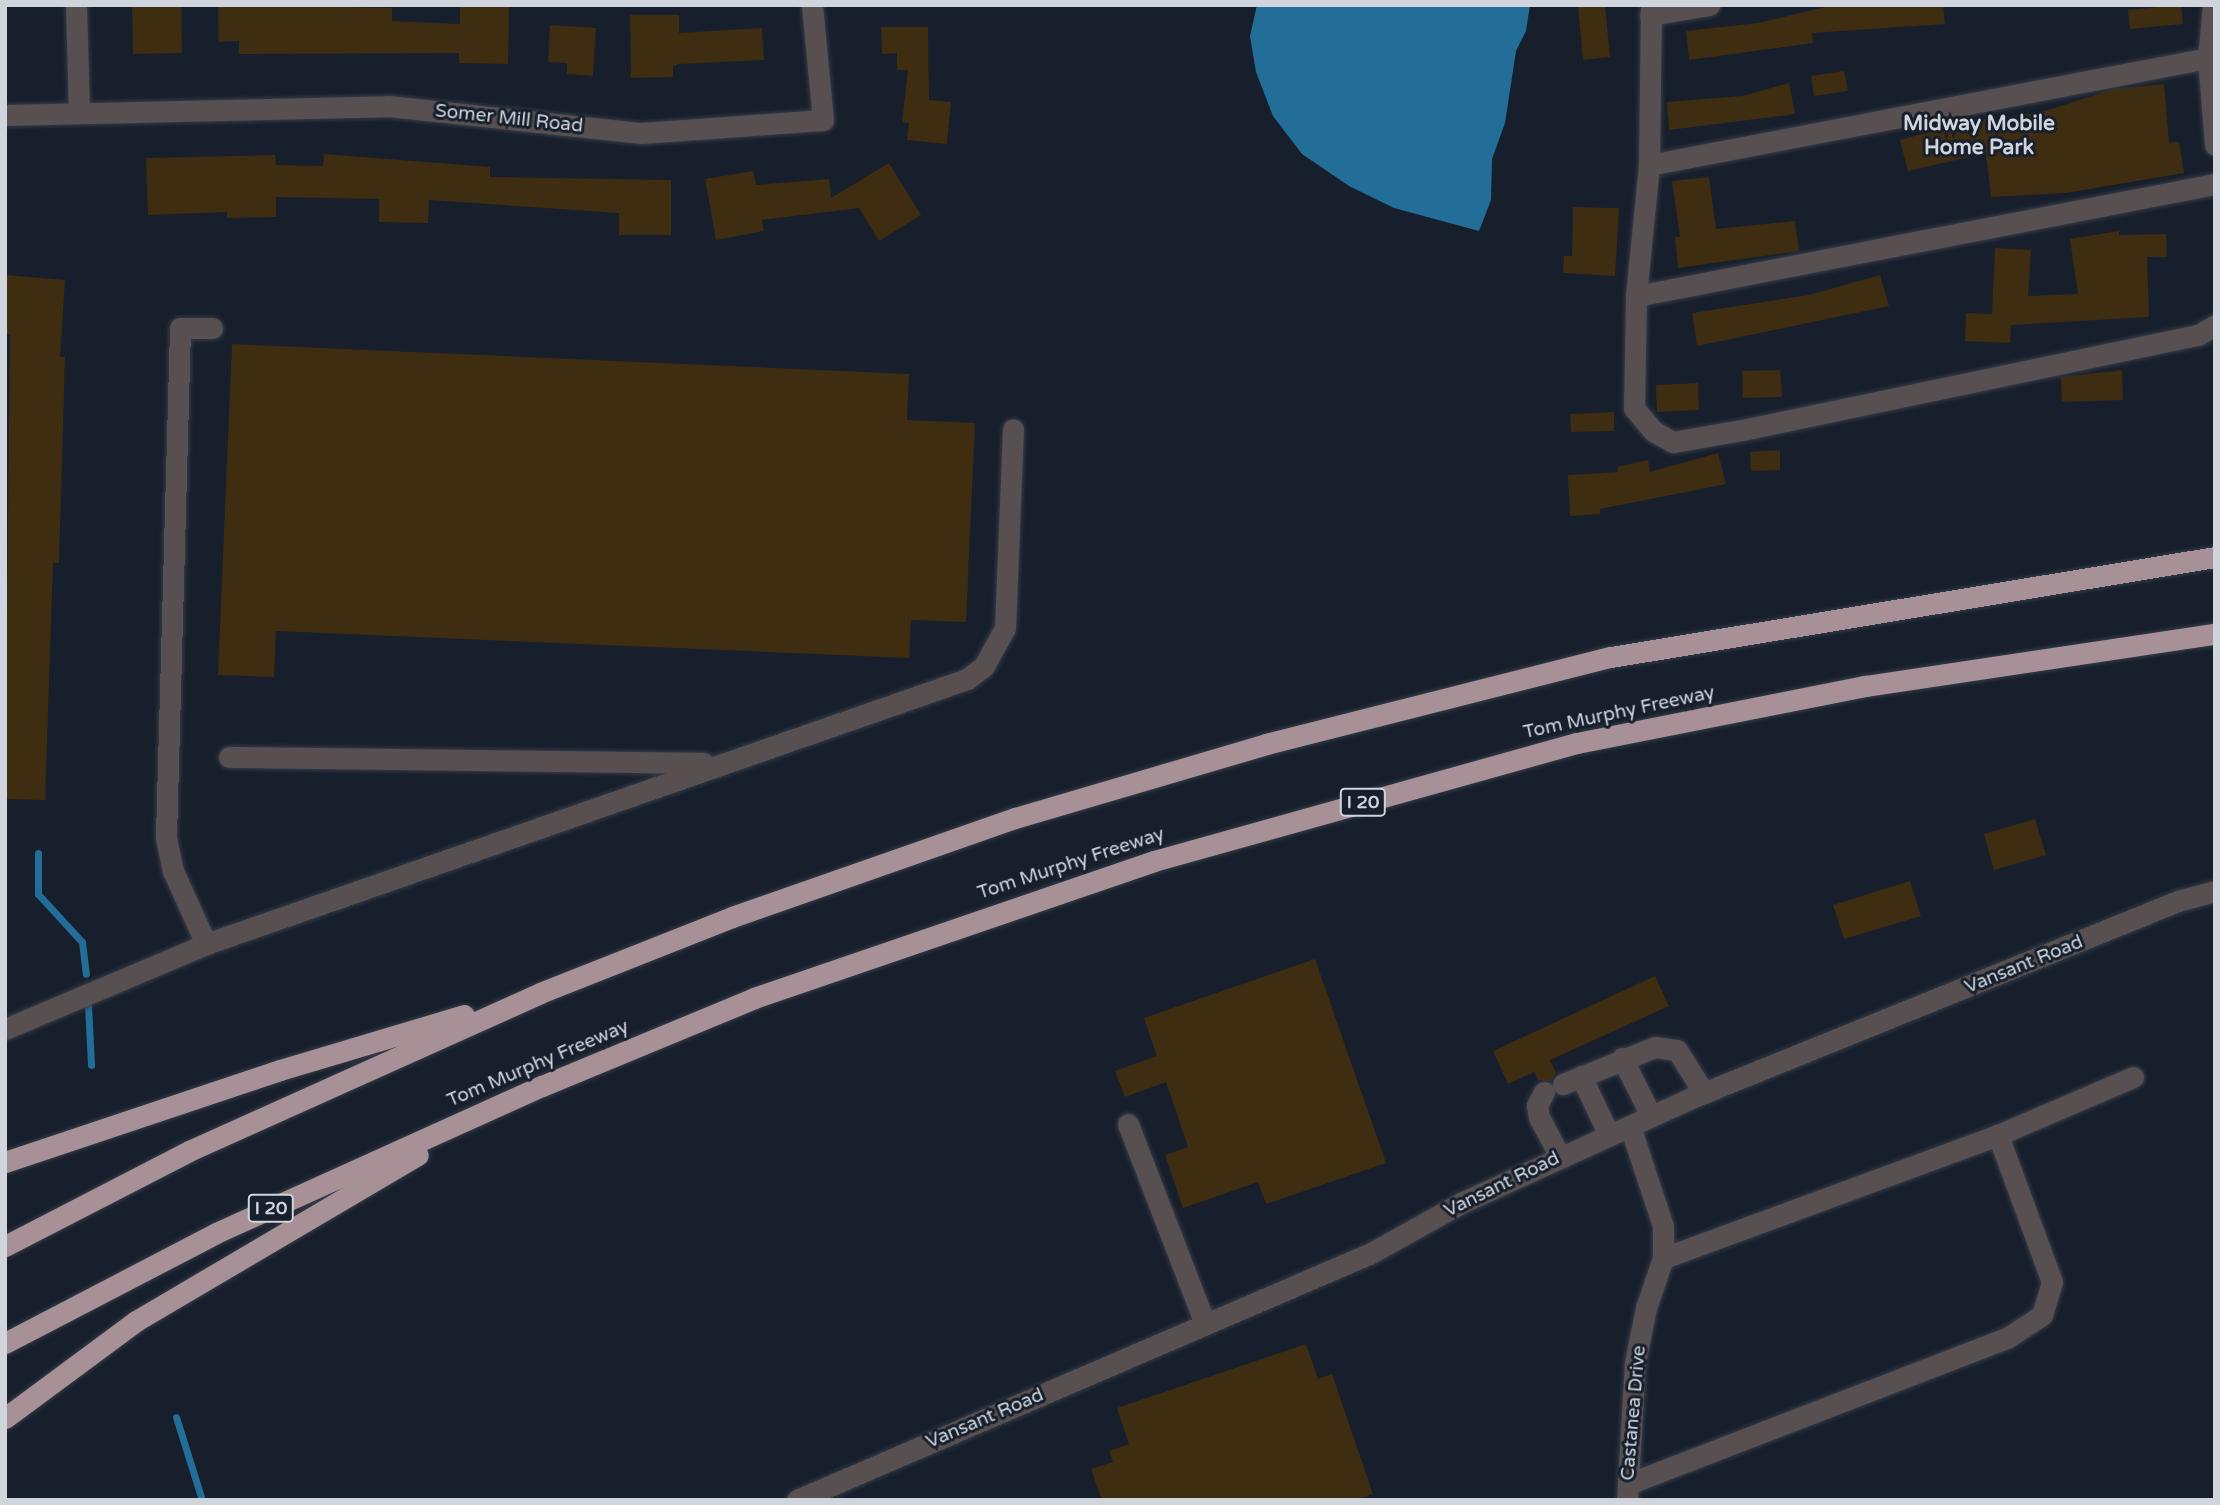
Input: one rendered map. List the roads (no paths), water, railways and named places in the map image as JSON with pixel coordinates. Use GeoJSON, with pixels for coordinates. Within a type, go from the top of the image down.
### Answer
{"type":"FeatureCollection","features":[{"type":"Feature","properties":{"kind":"highway"},"geometry":{"type":"LineString","coordinates":[[5,1246],[189,1151],[540,993],[732,917],[1015,818],[1420,704],[1611,657],[1745,632],[2215,557]]}},
{"type":"Feature","properties":{"kind":"highway","name":"Tom Murphy Freeway"},"geometry":{"type":"LineString","coordinates":[[5,1343],[216,1233],[542,1086],[754,998],[950,927],[1154,861],[1577,743],[1865,686],[2215,634]]}},
{"type":"Feature","properties":{"kind":"highway"},"geometry":{"type":"LineString","coordinates":[[5,1162],[280,1070],[540,993]]}},
{"type":"Feature","properties":{"kind":"highway"},"geometry":{"type":"LineString","coordinates":[[5,1418],[136,1321],[273,1237],[542,1086]]}},
{"type":"Feature","properties":{"kind":"street"},"geometry":{"type":"LineString","coordinates":[[76,5],[79,113]]}},
{"type":"Feature","properties":{"kind":"street","name":"Somer Mill Road"},"geometry":{"type":"LineString","coordinates":[[5,115],[387,106],[642,132],[823,120],[812,5]]}},
{"type":"Feature","properties":{"kind":"street"},"geometry":{"type":"LineString","coordinates":[[1709,5],[1651,10],[1649,165],[1636,296],[1634,408],[1653,431],[1673,442],[2198,335],[2215,326]]}},
{"type":"Feature","properties":{"kind":"street"},"geometry":{"type":"LineString","coordinates":[[2213,5],[2207,58],[2215,145]]}},
{"type":"Feature","properties":{"kind":"street"},"geometry":{"type":"LineString","coordinates":[[1649,165],[2207,58]]}},
{"type":"Feature","properties":{"kind":"street"},"geometry":{"type":"LineString","coordinates":[[1636,296],[2215,184]]}},
{"type":"Feature","properties":{"kind":"street"},"geometry":{"type":"LineString","coordinates":[[206,944],[173,871],[166,837],[180,328],[212,328]]}},
{"type":"Feature","properties":{"kind":"street"},"geometry":{"type":"LineString","coordinates":[[5,1029],[206,944],[967,679],[984,666],[1005,628],[1013,429]]}},
{"type":"Feature","properties":{"kind":"street"},"geometry":{"type":"LineString","coordinates":[[229,757],[720,763]]}},
{"type":"Feature","properties":{"kind":"street","name":"Vansant Road"},"geometry":{"type":"LineString","coordinates":[[797,1500],[1371,1253],[1461,1203],[1704,1093],[2178,901],[2215,891]]}},
{"type":"Feature","properties":{"kind":"street"},"geometry":{"type":"LineString","coordinates":[[1556,1089],[1622,1058],[1655,1047],[1677,1050],[1704,1093]]}},
{"type":"Feature","properties":{"kind":"street"},"geometry":{"type":"LineString","coordinates":[[1622,1058],[1651,1116]]}},
{"type":"Feature","properties":{"kind":"street"},"geometry":{"type":"LineString","coordinates":[[1663,1258],[1998,1135],[2133,1077]]}},
{"type":"Feature","properties":{"kind":"street"},"geometry":{"type":"LineString","coordinates":[[1556,1089],[1609,1135]]}},
{"type":"Feature","properties":{"kind":"street"},"geometry":{"type":"LineString","coordinates":[[1556,1089],[1560,1157]]}},
{"type":"Feature","properties":{"kind":"street"},"geometry":{"type":"LineString","coordinates":[[1128,1124],[1205,1324]]}},
{"type":"Feature","properties":{"kind":"street","name":"Castanea Drive"},"geometry":{"type":"LineString","coordinates":[[1627,1492],[1635,1362],[1646,1308],[1663,1258],[1660,1215],[1630,1126]]}},
{"type":"Feature","properties":{"kind":"street"},"geometry":{"type":"LineString","coordinates":[[1627,1492],[2007,1338],[2042,1315],[2052,1282],[1998,1135]]}},
{"type":"Feature","properties":{"kind":"water"},"geometry":{"type":"Polygon","coordinates":[[[1257,5],[1530,5],[1526,31],[1516,51],[1505,123],[1492,159],[1491,200],[1479,231],[1394,208],[1349,186],[1302,154],[1273,116],[1256,72],[1250,36],[1257,5]]]}},
{"type":"Feature","properties":{"kind":"waterway"},"geometry":{"type":"LineString","coordinates":[[38,853],[38,894],[82,942],[86,974]]}},
{"type":"Feature","properties":{"kind":"waterway"},"geometry":{"type":"LineString","coordinates":[[88,1005],[91,1065]]}},
{"type":"Feature","properties":{"kind":"waterway"},"geometry":{"type":"LineString","coordinates":[[176,1417],[202,1500]]}},
{"type":"Feature","properties":{"kind":"district","name":"Midway Mobile Home Park"},"geometry":{"type":"Point","coordinates":[1979,136]}}]}
